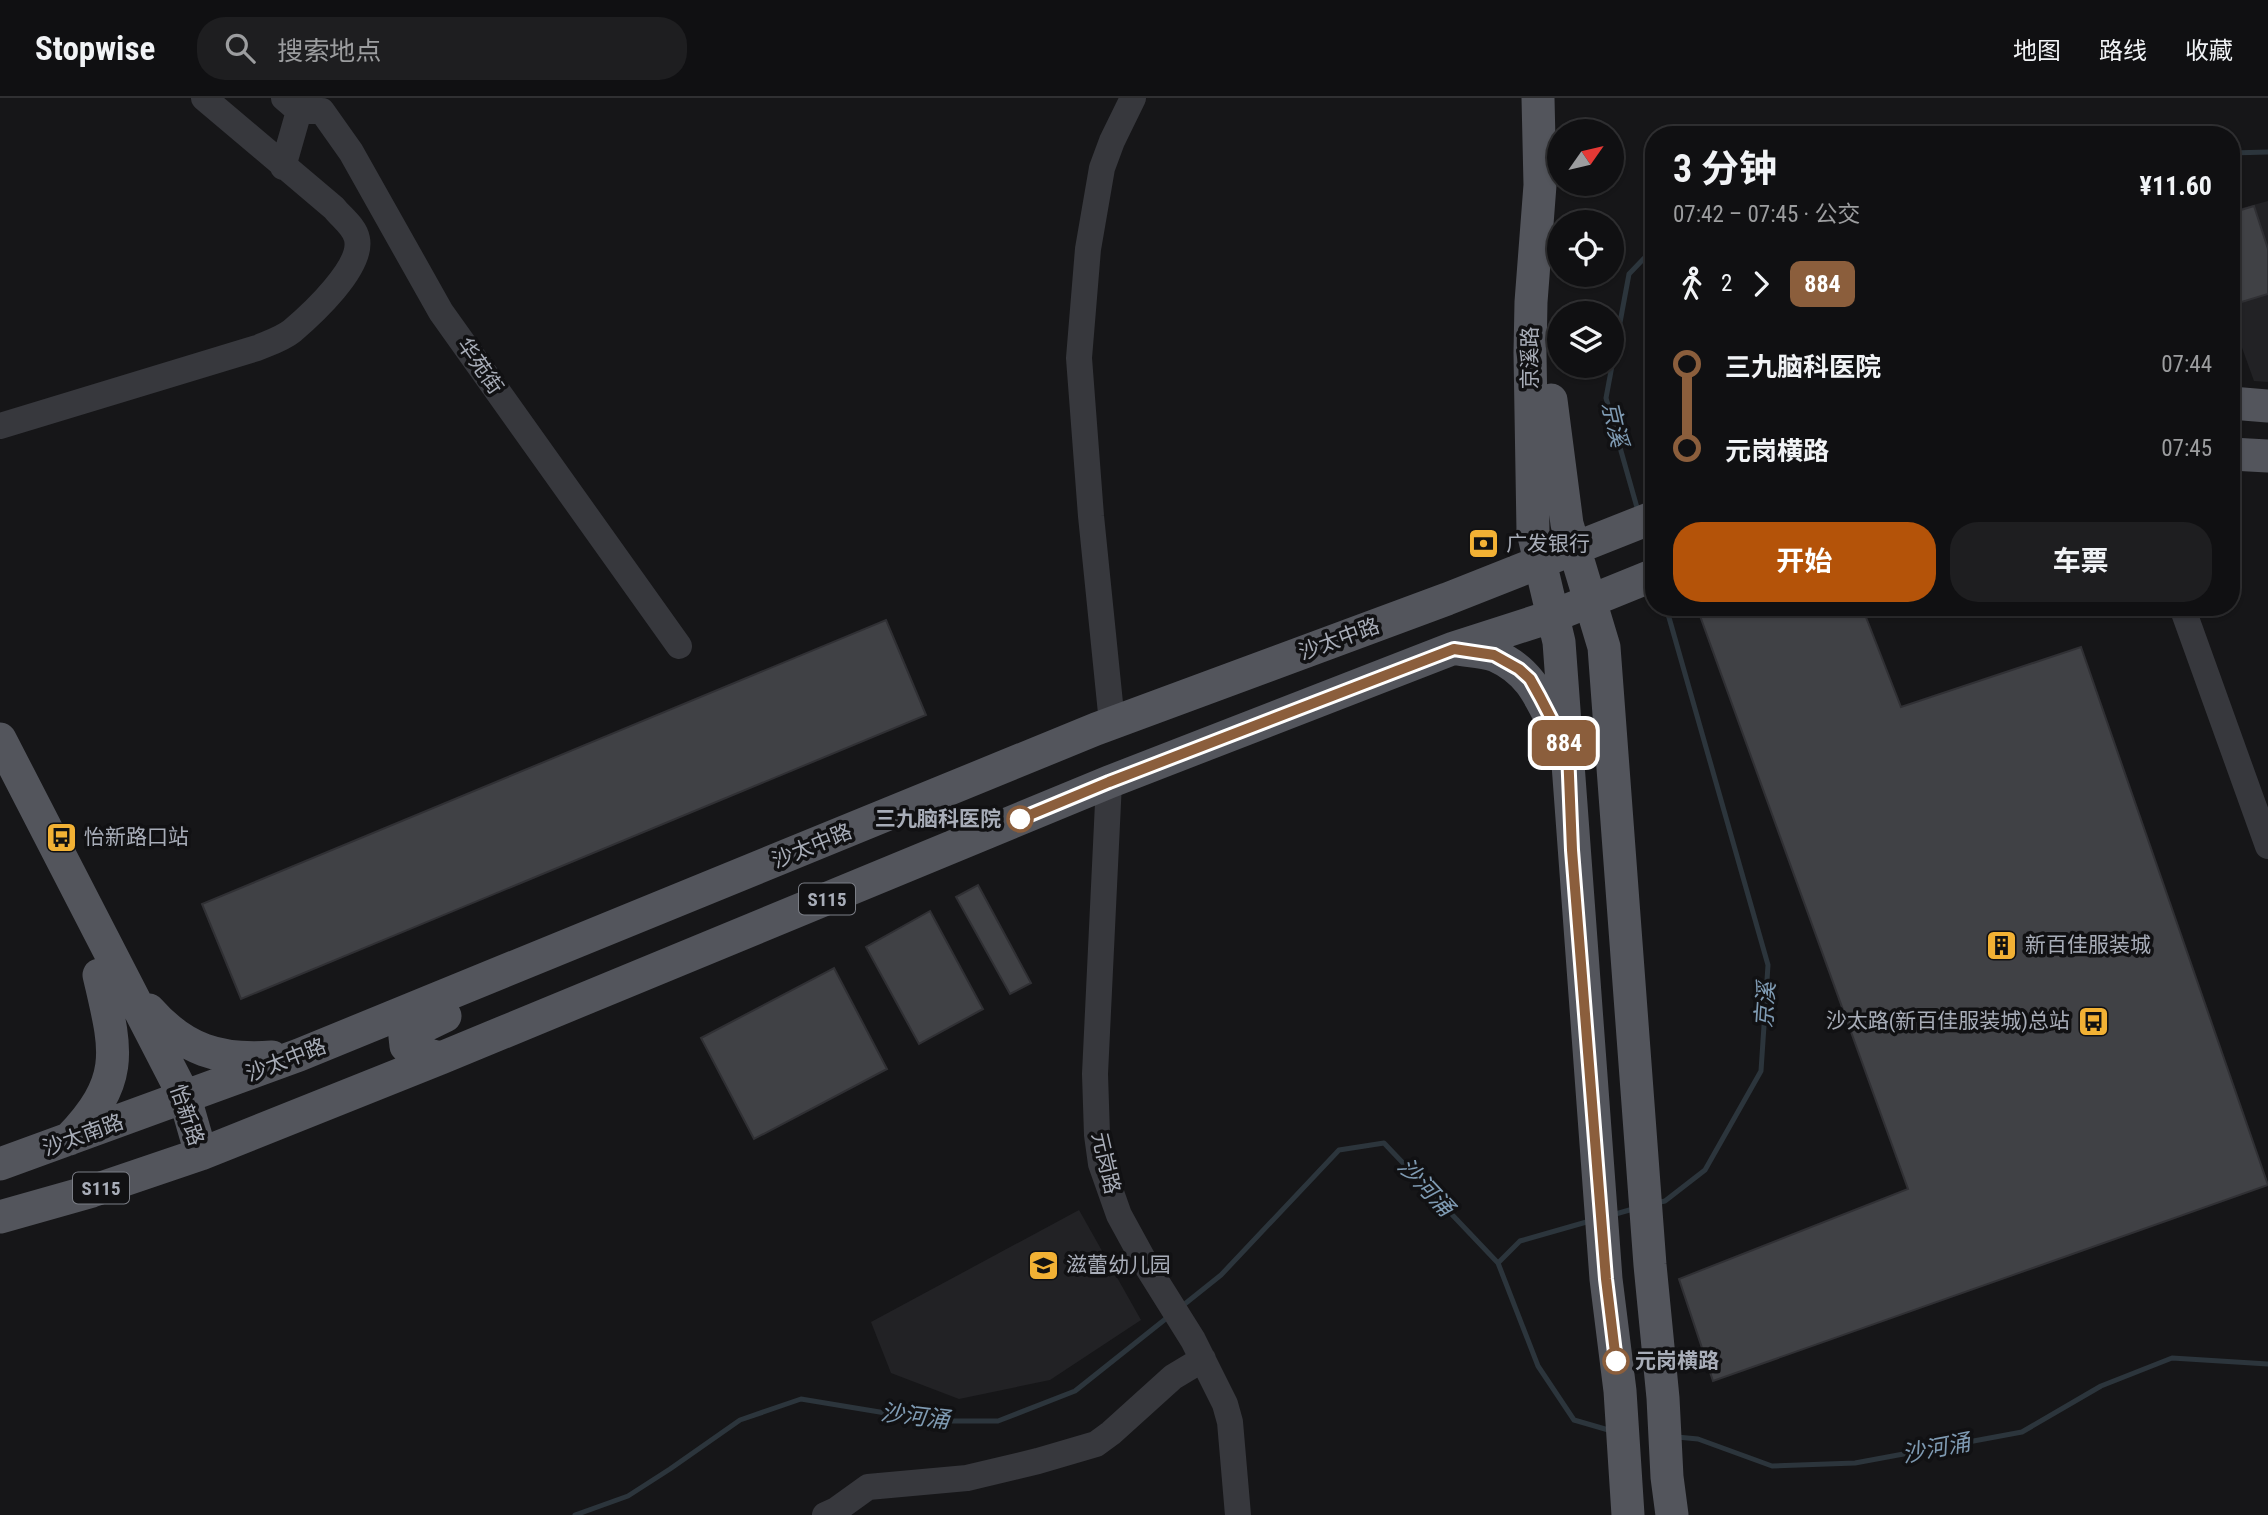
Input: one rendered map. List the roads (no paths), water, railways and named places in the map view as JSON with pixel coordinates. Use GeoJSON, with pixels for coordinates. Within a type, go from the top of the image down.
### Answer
{"type":"FeatureCollection","features":[{"type":"Feature","properties":{"kind":"main road","name":"京溪路"},"geometry":{"type":"LineString","coordinates":[[1538,98],[1540,185],[1530,353],[1534,532],[1553,616]]}},
{"type":"Feature","properties":{"kind":"main road"},"geometry":{"type":"LineString","coordinates":[[1559,98],[1560,119]]}},
{"type":"Feature","properties":{"kind":"main road","name":"京溪路"},"geometry":{"type":"LineString","coordinates":[[1554,287],[1550,369],[1559,473],[1567,524],[1592,600]]}},
{"type":"Feature","properties":{"kind":"main road"},"geometry":{"type":"LineString","coordinates":[[2240,404],[2268,406]]}},
{"type":"Feature","properties":{"kind":"main road"},"geometry":{"type":"LineString","coordinates":[[2240,454],[2268,456]]}},
{"type":"Feature","properties":{"kind":"main road","name":"S115"},"geometry":{"type":"LineString","coordinates":[[1539,562],[1645,521]]}},
{"type":"Feature","properties":{"kind":"main road","name":"沙太中路"},"geometry":{"type":"LineString","coordinates":[[175,1101],[299,1055],[491,978],[1112,723],[1447,599],[1539,562]]}},
{"type":"Feature","properties":{"kind":"main road","name":"S115"},"geometry":{"type":"LineString","coordinates":[[0,1217],[92,1191],[201,1154],[441,1058],[1109,782],[1454,649],[1553,616],[1645,579]]}},
{"type":"Feature","properties":{"kind":"main road"},"geometry":{"type":"LineString","coordinates":[[1592,600],[1604,647],[1621,895],[1672,1515]]}},
{"type":"Feature","properties":{"kind":"main road"},"geometry":{"type":"LineString","coordinates":[[1553,616],[1559,642],[1568,751],[1572,850],[1606,1279],[1620,1391],[1628,1515]]}},
{"type":"Feature","properties":{"kind":"main road"},"geometry":{"type":"LineString","coordinates":[[1454,649],[1494,655],[1519,669],[1530,679],[1568,751]]}},
{"type":"Feature","properties":{"kind":"main road","name":"怡新路"},"geometry":{"type":"LineString","coordinates":[[0,739],[111,975],[201,1154]]}},
{"type":"Feature","properties":{"kind":"main road","name":"怡新路"},"geometry":{"type":"LineString","coordinates":[[0,783],[111,975]]}},
{"type":"Feature","properties":{"kind":"main road"},"geometry":{"type":"LineString","coordinates":[[1572,850],[1593,835],[1600,838],[1621,895]]}},
{"type":"Feature","properties":{"kind":"main road"},"geometry":{"type":"LineString","coordinates":[[111,975],[181,1039],[197,1048],[232,1058],[299,1055]]}},
{"type":"Feature","properties":{"kind":"main road"},"geometry":{"type":"LineString","coordinates":[[50,1146],[68,1139],[82,1125],[97,1107],[109,1082],[114,1063],[111,975]]}},
{"type":"Feature","properties":{"kind":"main road"},"geometry":{"type":"LineString","coordinates":[[441,1058],[412,1051],[406,1046],[405,1037],[466,1007],[491,978]]}},
{"type":"Feature","properties":{"kind":"main road","name":"沙太南路"},"geometry":{"type":"LineString","coordinates":[[0,1164],[175,1101]]}},
{"type":"Feature","properties":{"kind":"street"},"geometry":{"type":"LineString","coordinates":[[0,426],[257,348],[291,332],[343,279],[356,252],[357,239],[353,229],[334,208],[204,98]]}},
{"type":"Feature","properties":{"kind":"street"},"geometry":{"type":"LineString","coordinates":[[1112,723],[1091,516],[1079,358],[1088,249],[1102,168],[1133,98]]}},
{"type":"Feature","properties":{"kind":"street"},"geometry":{"type":"LineString","coordinates":[[283,167],[297,102]]}},
{"type":"Feature","properties":{"kind":"street","name":"华苑街"},"geometry":{"type":"LineString","coordinates":[[297,102],[321,111],[351,152],[441,312],[679,646]]}},
{"type":"Feature","properties":{"kind":"street"},"geometry":{"type":"LineString","coordinates":[[2185,616],[2268,846]]}},
{"type":"Feature","properties":{"kind":"street","name":"元岗路"},"geometry":{"type":"LineString","coordinates":[[1109,782],[1095,1074],[1101,1164],[1119,1215],[1198,1349],[1225,1404],[1230,1422],[1238,1515]]}},
{"type":"Feature","properties":{"kind":"street"},"geometry":{"type":"LineString","coordinates":[[838,1512],[868,1487],[967,1478],[1096,1444],[1173,1377],[1198,1349]]}},
{"type":"Feature","properties":{"kind":"waterway","name":"京溪"},"geometry":{"type":"LineString","coordinates":[[2240,153],[2268,152]]}},
{"type":"Feature","properties":{"kind":"waterway","name":"京溪"},"geometry":{"type":"LineString","coordinates":[[1638,511],[1606,398],[1629,274],[1645,257]]}},
{"type":"Feature","properties":{"kind":"waterway","name":"京溪"},"geometry":{"type":"LineString","coordinates":[[1656,1203],[1665,1201],[1705,1170],[1761,1071],[1768,965],[1669,616]]}},
{"type":"Feature","properties":{"kind":"waterway","name":"沙河涌"},"geometry":{"type":"LineString","coordinates":[[1181,1307],[1221,1275],[1339,1150],[1384,1143],[1498,1263],[1538,1366],[1574,1420],[1612,1431]]}},
{"type":"Feature","properties":{"kind":"waterway","name":"京溪"},"geometry":{"type":"LineString","coordinates":[[1612,1215],[1633,1209]]}},
{"type":"Feature","properties":{"kind":"waterway","name":"京溪"},"geometry":{"type":"LineString","coordinates":[[1498,1263],[1520,1241],[1590,1221]]}},
{"type":"Feature","properties":{"kind":"waterway","name":"沙河涌"},"geometry":{"type":"LineString","coordinates":[[575,1515],[628,1496],[740,1420],[801,1399],[934,1421],[998,1421],[1075,1391],[1168,1317]]}},
{"type":"Feature","properties":{"kind":"waterway","name":"沙河涌"},"geometry":{"type":"LineString","coordinates":[[1677,1437],[1698,1439],[1772,1466],[1855,1463],[2022,1432],[2101,1386],[2172,1358],[2268,1364]]}},
{"type":"Feature","properties":{"kind":"place","name":"广发银行"},"geometry":{"type":"Point","coordinates":[1483,544]}},
{"type":"Feature","properties":{"kind":"place","name":"三九脑科医院"},"geometry":{"type":"Point","coordinates":[1020,819]}},
{"type":"Feature","properties":{"kind":"place","name":"怡新路口站"},"geometry":{"type":"Point","coordinates":[61,837]}},
{"type":"Feature","properties":{"kind":"place","name":"新百佳服装城"},"geometry":{"type":"Point","coordinates":[2002,945]}},
{"type":"Feature","properties":{"kind":"place","name":"沙太路(新百佳服装城)总站"},"geometry":{"type":"Point","coordinates":[2093,1021]}},
{"type":"Feature","properties":{"kind":"place","name":"滋蕾幼儿园"},"geometry":{"type":"Point","coordinates":[1043,1265]}},
{"type":"Feature","properties":{"kind":"place","name":"元岗横路"},"geometry":{"type":"Point","coordinates":[1616,1361]}}]}
